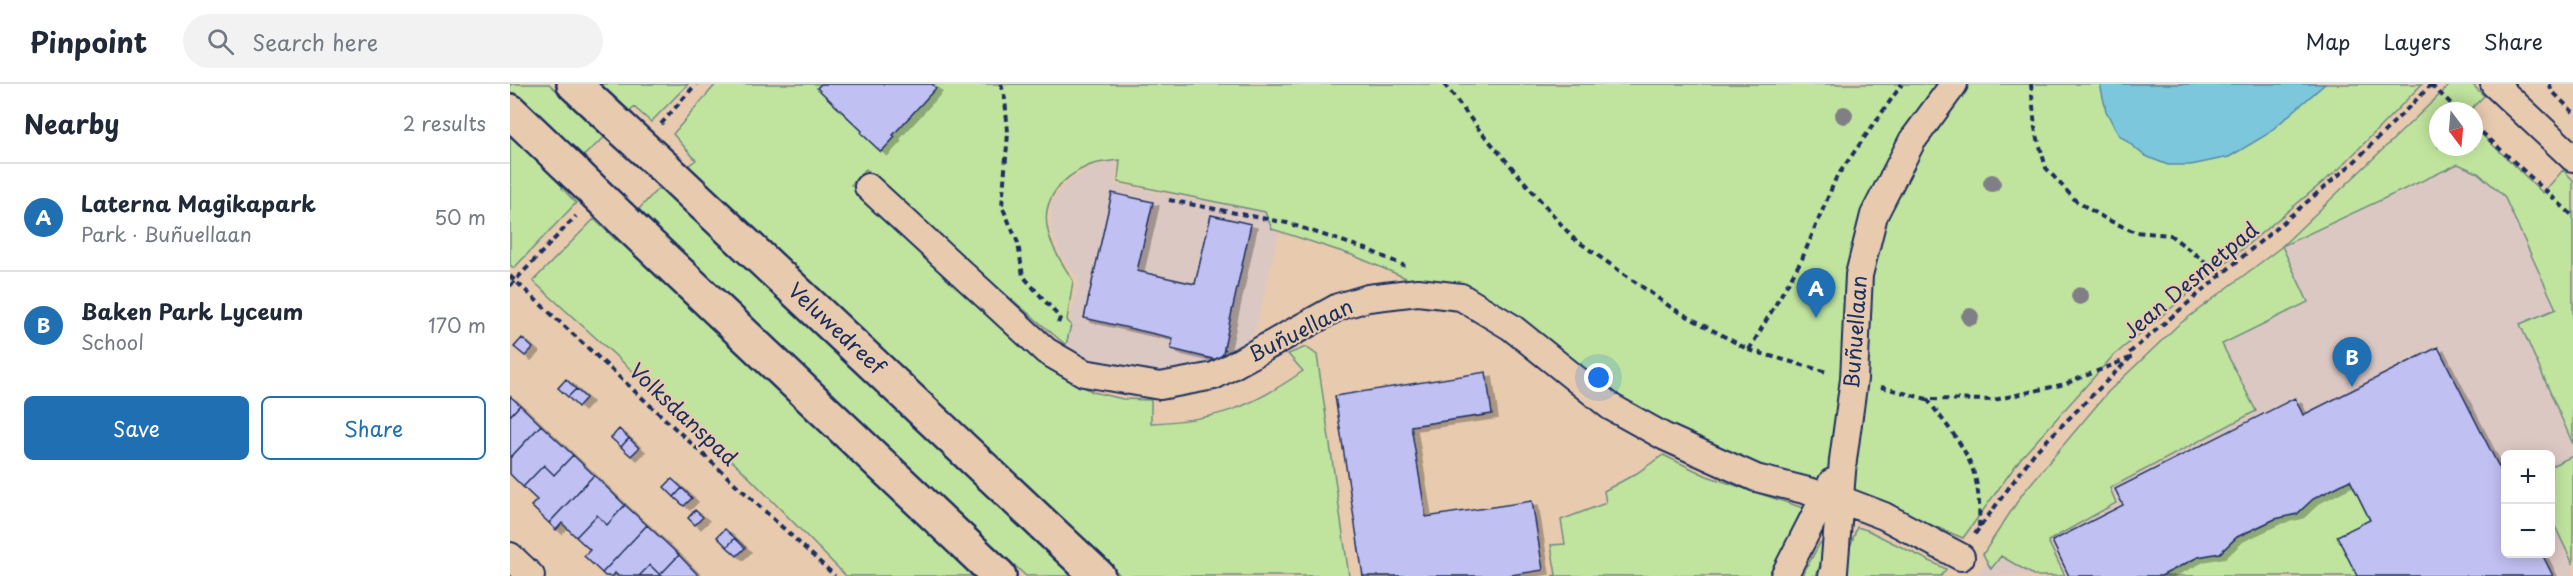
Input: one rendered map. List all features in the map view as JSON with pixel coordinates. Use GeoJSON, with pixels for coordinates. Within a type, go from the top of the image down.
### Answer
{"type":"FeatureCollection","features":[{"type":"Feature","properties":{"kind":"main road","name":"Veluwedreef"},"geometry":{"type":"LineString","coordinates":[[574,84],[1098,576]]}},
{"type":"Feature","properties":{"kind":"main road"},"geometry":{"type":"LineString","coordinates":[[510,111],[999,576]]}},
{"type":"Feature","properties":{"kind":"street","name":"Buñuellaan"},"geometry":{"type":"LineString","coordinates":[[1784,576],[1832,498],[1843,460],[1854,380],[1858,275],[1874,215],[1912,141],[1954,84]]}},
{"type":"Feature","properties":{"kind":"street"},"geometry":{"type":"LineString","coordinates":[[2494,84],[2573,158]]}},
{"type":"Feature","properties":{"kind":"street","name":"Buñuellaan"},"geometry":{"type":"LineString","coordinates":[[868,188],[1046,351],[1084,374],[1160,386],[1214,376],[1338,307],[1358,301],[1418,292],[1461,297],[1511,327],[1611,407],[1665,437],[1756,478],[1832,498],[1884,516],[1961,557]]}},
{"type":"Feature","properties":{"kind":"street","name":"Buñuellaan"},"geometry":{"type":"LineString","coordinates":[[1832,498],[1834,571],[1832,576]]}},
{"type":"Feature","properties":{"kind":"street"},"geometry":{"type":"LineString","coordinates":[[510,556],[531,576]]}},
{"type":"Feature","properties":{"kind":"path"},"geometry":{"type":"LineString","coordinates":[[1001,84],[1005,99],[1008,133],[1002,206],[1018,243],[1023,276],[1060,318],[1054,338],[1046,351]]}},
{"type":"Feature","properties":{"kind":"path"},"geometry":{"type":"LineString","coordinates":[[1444,84],[1477,127],[1573,238],[1672,308],[1749,350],[1927,399],[1994,400],[2065,384],[2130,358]]}},
{"type":"Feature","properties":{"kind":"path"},"geometry":{"type":"LineString","coordinates":[[1749,350],[1802,259],[1836,178],[1902,84]]}},
{"type":"Feature","properties":{"kind":"path"},"geometry":{"type":"LineString","coordinates":[[2031,84],[2035,128],[2046,168],[2076,201],[2106,219],[2135,232],[2170,235],[2221,274]]}},
{"type":"Feature","properties":{"kind":"path"},"geometry":{"type":"LineString","coordinates":[[2431,84],[2450,102]]}},
{"type":"Feature","properties":{"kind":"path","name":"Jean Desmetpad"},"geometry":{"type":"LineString","coordinates":[[1961,557],[1979,528],[2035,452],[2130,358],[2128,354],[2354,162],[2431,84]]}},
{"type":"Feature","properties":{"kind":"path"},"geometry":{"type":"LineString","coordinates":[[2550,84],[2551,90],[2573,112]]}},
{"type":"Feature","properties":{"kind":"path"},"geometry":{"type":"LineString","coordinates":[[2483,133],[2573,216]]}},
{"type":"Feature","properties":{"kind":"path"},"geometry":{"type":"LineString","coordinates":[[1169,200],[1287,223],[1366,249],[1410,268]]}},
{"type":"Feature","properties":{"kind":"path","name":"Volksdanspad"},"geometry":{"type":"LineString","coordinates":[[510,276],[835,576]]}},
{"type":"Feature","properties":{"kind":"path"},"geometry":{"type":"LineString","coordinates":[[1927,399],[1974,469],[1980,497],[1979,528]]}},
{"type":"Feature","properties":{"kind":"shaded area"},"geometry":{"type":"Polygon","coordinates":[[[2429,128],[2429,156],[2483,155],[2573,233],[2573,576],[1975,576],[2031,498],[2191,320],[2429,128]]]}},
{"type":"Feature","properties":{"kind":"shaded area"},"geometry":{"type":"Polygon","coordinates":[[[1117,161],[1114,184],[1283,216],[1257,325],[1247,346],[1222,365],[1152,376],[1110,371],[1064,354],[1079,280],[1061,256],[1051,229],[1051,204],[1066,183],[1091,167],[1117,161]]]}},
{"type":"Feature","properties":{"kind":"green space"},"geometry":{"type":"Polygon","coordinates":[[[510,84],[549,84],[607,135],[581,158],[510,92],[510,84]]]}},
{"type":"Feature","properties":{"kind":"green space"},"geometry":{"type":"Polygon","coordinates":[[[591,84],[688,84],[651,122],[634,107],[625,117],[591,84]]]}},
{"type":"Feature","properties":{"kind":"green space"},"geometry":{"type":"Polygon","coordinates":[[[716,84],[2422,84],[2340,168],[2112,357],[2021,458],[1963,538],[1853,493],[1651,443],[1597,412],[1497,333],[1406,278],[1352,255],[1272,229],[1265,212],[1118,182],[1120,160],[1092,165],[1070,176],[1055,191],[1047,209],[1046,220],[1052,244],[1073,281],[1067,320],[1071,325],[1066,345],[990,281],[866,169],[851,185],[1046,367],[1093,392],[1123,399],[1151,400],[1151,423],[1195,419],[1231,410],[1266,395],[1303,371],[1288,354],[1306,347],[1317,355],[1349,576],[1121,576],[684,169],[696,160],[673,134],[716,84]]]}},
{"type":"Feature","properties":{"kind":"green space"},"geometry":{"type":"Polygon","coordinates":[[[2451,84],[2472,84],[2484,96],[2478,102],[2432,102],[2451,84]]]}},
{"type":"Feature","properties":{"kind":"green space"},"geometry":{"type":"Polygon","coordinates":[[[2429,105],[2429,156],[2483,156],[2483,136],[2543,193],[2563,170],[2573,180],[2573,444],[2520,324],[2556,309],[2504,196],[2478,173],[2458,164],[2282,246],[2429,105]]]}},
{"type":"Feature","properties":{"kind":"green space"},"geometry":{"type":"Polygon","coordinates":[[[510,128],[567,180],[562,188],[576,203],[514,268],[510,265],[510,128]]]}},
{"type":"Feature","properties":{"kind":"green space"},"geometry":{"type":"Polygon","coordinates":[[[663,183],[1080,576],[1026,576],[693,264],[639,209],[663,183]]]}},
{"type":"Feature","properties":{"kind":"green space"},"geometry":{"type":"Polygon","coordinates":[[[594,219],[616,240],[624,234],[979,576],[846,576],[742,470],[533,281],[594,219]]]}},
{"type":"Feature","properties":{"kind":"green space"},"geometry":{"type":"Polygon","coordinates":[[[2282,246],[2308,302],[2222,344],[2256,411],[2110,488],[2116,503],[2048,541],[2065,576],[2035,576],[2001,556],[1991,569],[1983,554],[2023,493],[2108,392],[2177,326],[2282,246]]]}},
{"type":"Feature","properties":{"kind":"green space"},"geometry":{"type":"Polygon","coordinates":[[[1663,455],[1707,476],[1806,509],[1776,576],[1552,576],[1556,575],[1551,545],[1565,544],[1561,520],[1606,503],[1604,491],[1637,473],[1663,455]]]}},
{"type":"Feature","properties":{"kind":"green space"},"geometry":{"type":"Polygon","coordinates":[[[2573,456],[2573,564],[2555,526],[2555,464],[2573,456]]]}},
{"type":"Feature","properties":{"kind":"green space"},"geometry":{"type":"Polygon","coordinates":[[[2350,480],[2370,520],[2338,537],[2358,576],[2161,576],[2198,557],[2221,552],[2237,537],[2275,519],[2297,514],[2313,499],[2350,480]]]}},
{"type":"Feature","properties":{"kind":"green space"},"geometry":{"type":"Polygon","coordinates":[[[1857,527],[1946,569],[1941,576],[1840,576],[1857,527]]]}},
{"type":"Feature","properties":{"kind":"green space"},"geometry":{"type":"Polygon","coordinates":[[[1820,543],[1827,545],[1816,576],[1802,576],[1820,543]]]}},
{"type":"Feature","properties":{"kind":"water"},"geometry":{"type":"Polygon","coordinates":[[[2100,84],[2325,84],[2266,135],[2229,157],[2191,165],[2168,165],[2145,156],[2118,134],[2106,111],[2100,84]]]}},
{"type":"Feature","properties":{"kind":"building"},"geometry":{"type":"Polygon","coordinates":[[[821,84],[932,84],[936,88],[893,135],[895,137],[881,152],[817,88],[821,84]]]}},
{"type":"Feature","properties":{"kind":"building"},"geometry":{"type":"Polygon","coordinates":[[[1112,193],[1153,202],[1137,271],[1195,284],[1211,215],[1251,224],[1224,348],[1226,350],[1224,349],[1221,361],[1171,349],[1173,338],[1084,318],[1112,193]]]}},
{"type":"Feature","properties":{"kind":"building"},"geometry":{"type":"Polygon","coordinates":[[[522,338],[533,348],[525,356],[514,347],[522,338]]]}},
{"type":"Feature","properties":{"kind":"building"},"geometry":{"type":"Polygon","coordinates":[[[2438,347],[2501,471],[2501,558],[2544,558],[2553,576],[2357,576],[2337,536],[2370,520],[2350,480],[2313,499],[2297,514],[2275,519],[2237,537],[2220,553],[2198,557],[2161,576],[2069,576],[2052,541],[2123,505],[2115,489],[2295,398],[2303,415],[2438,347]]]}},
{"type":"Feature","properties":{"kind":"building"},"geometry":{"type":"Polygon","coordinates":[[[1486,372],[1492,414],[1411,426],[1426,517],[1532,501],[1543,570],[1505,576],[1363,576],[1335,396],[1486,372]]]}},
{"type":"Feature","properties":{"kind":"building"},"geometry":{"type":"Polygon","coordinates":[[[566,379],[576,389],[568,397],[558,388],[566,379]]]}},
{"type":"Feature","properties":{"kind":"building"},"geometry":{"type":"Polygon","coordinates":[[[576,389],[586,398],[578,407],[568,397],[576,389]]]}},
{"type":"Feature","properties":{"kind":"building"},"geometry":{"type":"Polygon","coordinates":[[[510,396],[520,405],[510,416],[510,396]]]}},
{"type":"Feature","properties":{"kind":"building"},"geometry":{"type":"Polygon","coordinates":[[[520,405],[541,425],[510,458],[510,416],[520,405]]]}},
{"type":"Feature","properties":{"kind":"building"},"geometry":{"type":"Polygon","coordinates":[[[541,425],[573,455],[554,475],[544,465],[523,487],[510,474],[510,458],[541,425]]]}},
{"type":"Feature","properties":{"kind":"building"},"geometry":{"type":"Polygon","coordinates":[[[619,429],[629,438],[621,447],[611,438],[619,429]]]}},
{"type":"Feature","properties":{"kind":"building"},"geometry":{"type":"Polygon","coordinates":[[[629,438],[639,448],[631,456],[621,447],[629,438]]]}},
{"type":"Feature","properties":{"kind":"building"},"geometry":{"type":"Polygon","coordinates":[[[573,455],[594,475],[549,523],[531,506],[537,500],[523,487],[544,465],[554,475],[573,455]]]}},
{"type":"Feature","properties":{"kind":"building"},"geometry":{"type":"Polygon","coordinates":[[[594,475],[625,505],[607,525],[597,515],[576,537],[562,523],[556,530],[549,523],[594,475]]]}},
{"type":"Feature","properties":{"kind":"building"},"geometry":{"type":"Polygon","coordinates":[[[672,479],[682,488],[674,497],[664,487],[672,479]]]}},
{"type":"Feature","properties":{"kind":"building"},"geometry":{"type":"Polygon","coordinates":[[[682,488],[692,498],[684,506],[674,497],[682,488]]]}},
{"type":"Feature","properties":{"kind":"building"},"geometry":{"type":"Polygon","coordinates":[[[625,505],[647,525],[602,573],[584,556],[590,550],[576,537],[597,515],[607,525],[625,505]]]}},
{"type":"Feature","properties":{"kind":"building"},"geometry":{"type":"Polygon","coordinates":[[[695,510],[703,517],[695,525],[688,518],[695,510]]]}},
{"type":"Feature","properties":{"kind":"building"},"geometry":{"type":"Polygon","coordinates":[[[647,525],[679,555],[660,575],[650,565],[639,576],[618,576],[615,573],[613,576],[605,576],[602,573],[647,525]]]}},
{"type":"Feature","properties":{"kind":"building"},"geometry":{"type":"Polygon","coordinates":[[[725,529],[735,538],[727,547],[717,537],[725,529]]]}},
{"type":"Feature","properties":{"kind":"building"},"geometry":{"type":"Polygon","coordinates":[[[735,538],[745,548],[737,556],[727,547],[735,538]]]}},
{"type":"Feature","properties":{"kind":"building"},"geometry":{"type":"Polygon","coordinates":[[[679,555],[699,576],[639,576],[650,565],[660,575],[679,555]]]}},
{"type":"Feature","properties":{"kind":"place","name":"Laterna Magikapark"},"geometry":{"type":"Point","coordinates":[1816,318]}},
{"type":"Feature","properties":{"kind":"place","name":"Baken Park Lyceum"},"geometry":{"type":"Point","coordinates":[2352,387]}}]}
